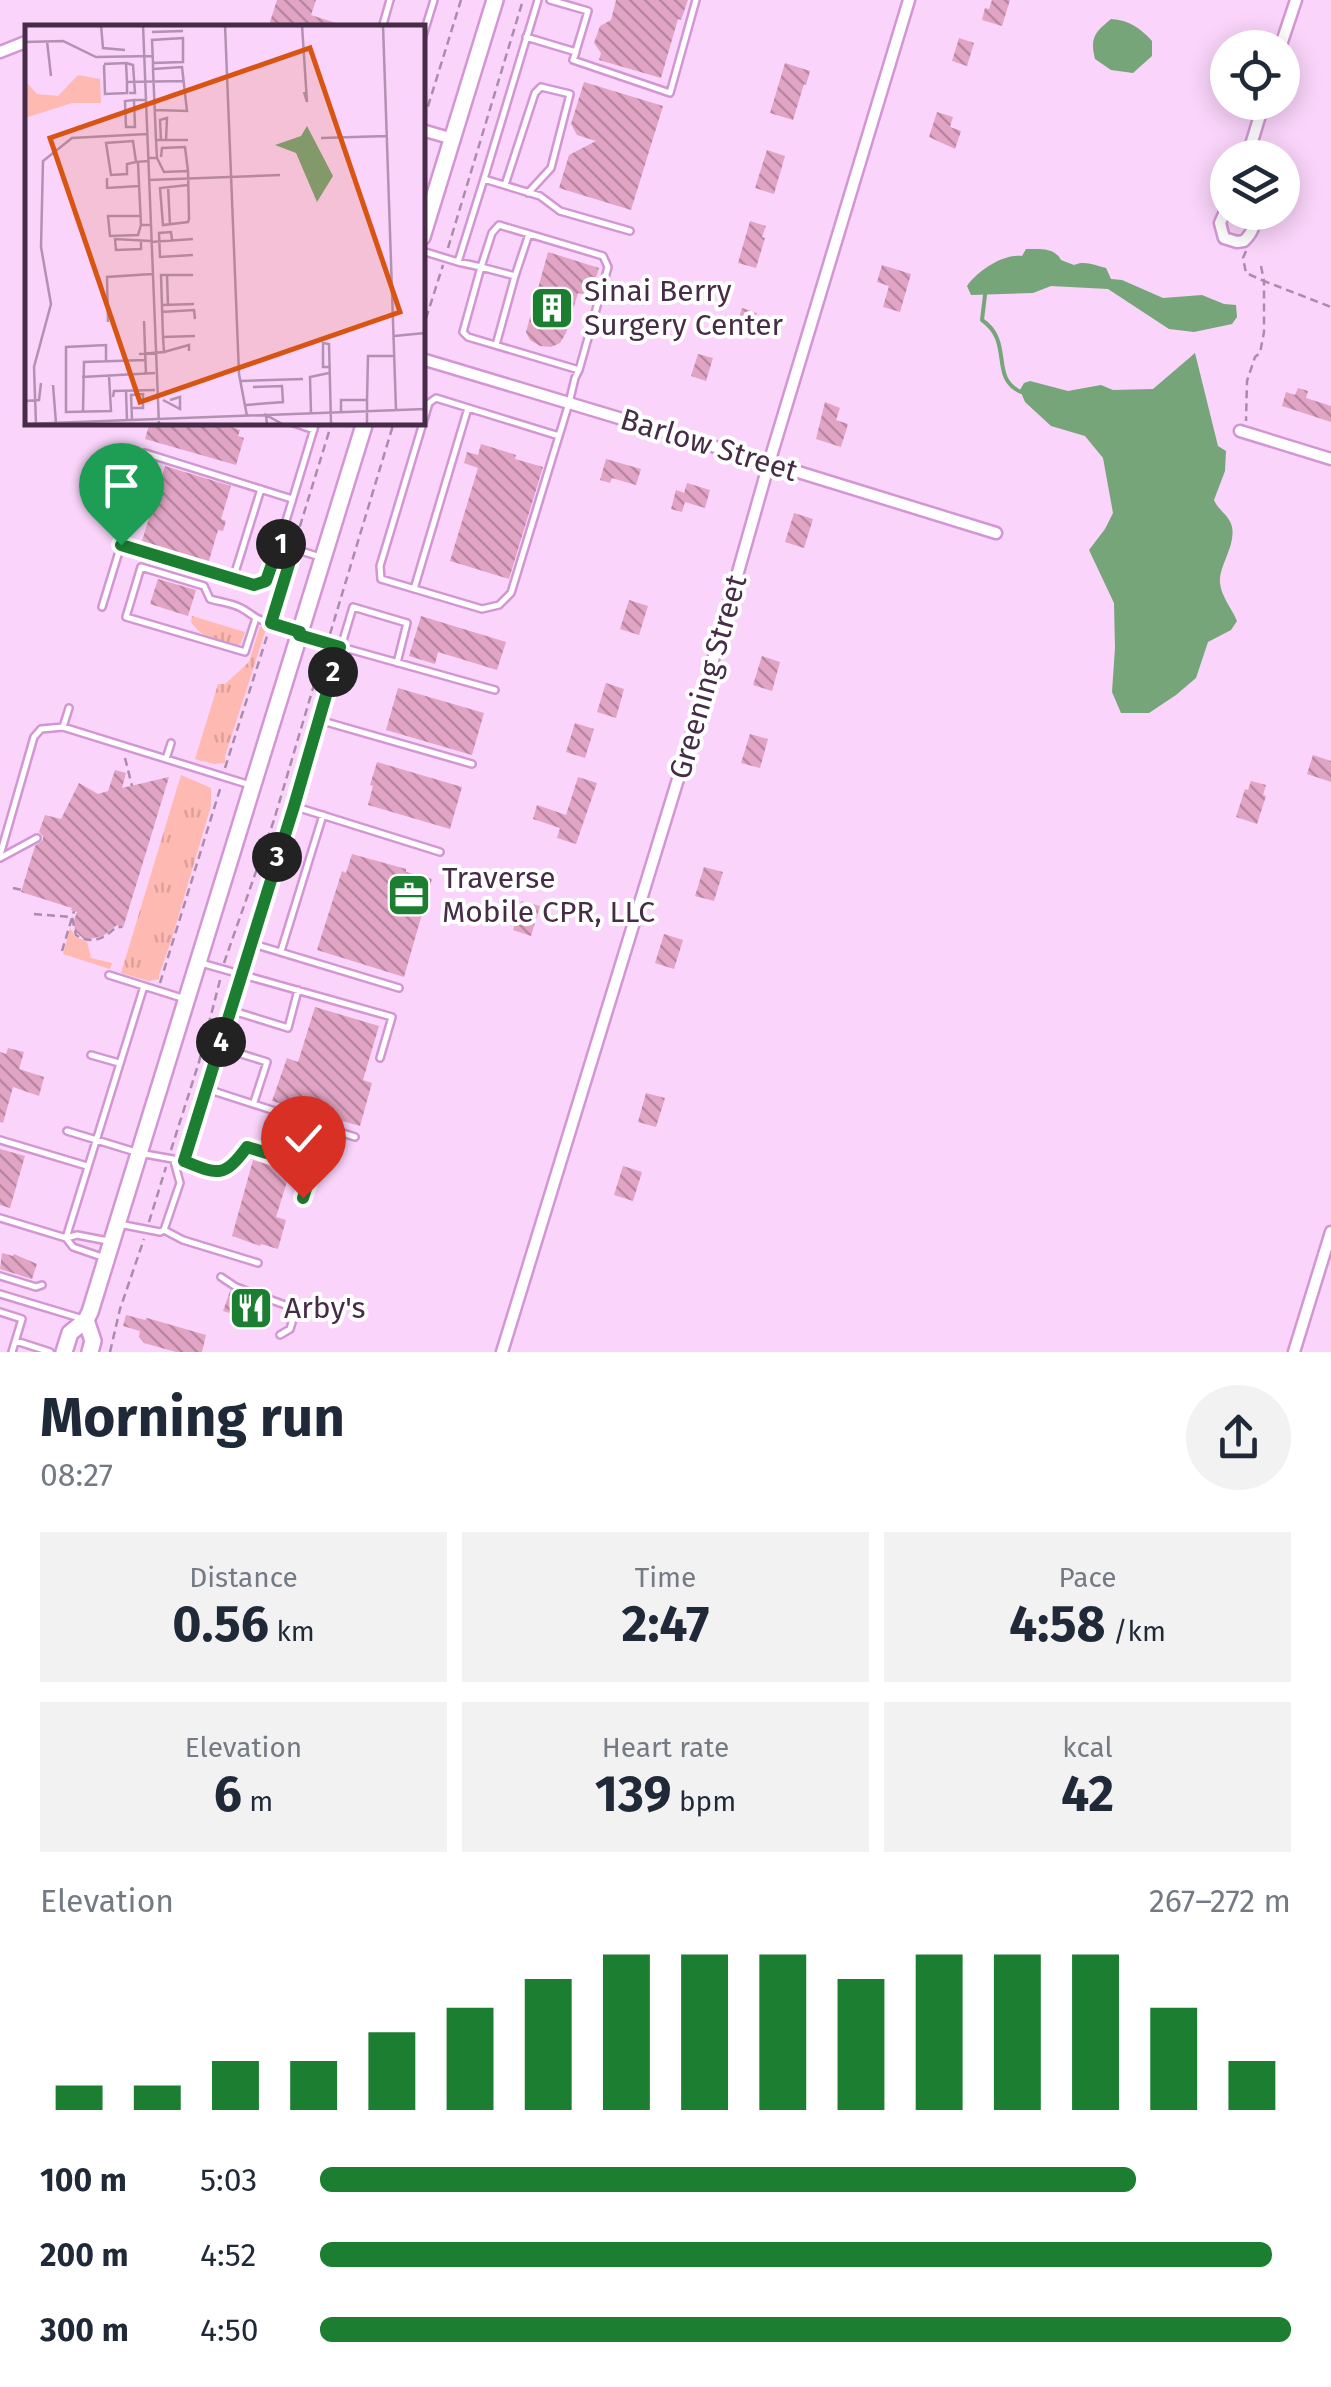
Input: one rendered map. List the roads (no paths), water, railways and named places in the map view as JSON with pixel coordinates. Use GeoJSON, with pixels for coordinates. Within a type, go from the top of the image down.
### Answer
{"type":"FeatureCollection","features":[{"type":"Feature","properties":{"kind":"main road"},"geometry":{"type":"LineString","coordinates":[[425,227],[495,0]]}},
{"type":"Feature","properties":{"kind":"main road"},"geometry":{"type":"LineString","coordinates":[[64,1352],[70,1333],[86,1320],[109,1250],[364,425]]}},
{"type":"Feature","properties":{"kind":"main road"},"geometry":{"type":"LineString","coordinates":[[86,1320],[93,1341],[90,1352]]}},
{"type":"Feature","properties":{"kind":"street","name":"Greening Street"},"geometry":{"type":"LineString","coordinates":[[502,1352],[694,727],[769,462],[909,0]]}},
{"type":"Feature","properties":{"kind":"street"},"geometry":{"type":"LineString","coordinates":[[1286,30],[1296,0]]}},
{"type":"Feature","properties":{"kind":"street"},"geometry":{"type":"LineString","coordinates":[[0,52],[25,42]]}},
{"type":"Feature","properties":{"kind":"street"},"geometry":{"type":"LineString","coordinates":[[425,129],[453,139]]}},
{"type":"Feature","properties":{"kind":"street"},"geometry":{"type":"LineString","coordinates":[[1222,230],[1224,238],[1236,242],[1252,230]]}},
{"type":"Feature","properties":{"kind":"street","name":"Barlow Street"},"geometry":{"type":"LineString","coordinates":[[425,360],[996,533]]}},
{"type":"Feature","properties":{"kind":"street"},"geometry":{"type":"LineString","coordinates":[[1242,431],[1331,459]]}},
{"type":"Feature","properties":{"kind":"street"},"geometry":{"type":"LineString","coordinates":[[1294,1352],[1331,1232]]}},
{"type":"Feature","properties":{"kind":"lane"},"geometry":{"type":"LineString","coordinates":[[383,25],[390,0]]}},
{"type":"Feature","properties":{"kind":"lane"},"geometry":{"type":"LineString","coordinates":[[425,29],[434,0]]}},
{"type":"Feature","properties":{"kind":"lane"},"geometry":{"type":"LineString","coordinates":[[458,262],[538,0]]}},
{"type":"Feature","properties":{"kind":"lane"},"geometry":{"type":"LineString","coordinates":[[550,0],[588,11],[573,60],[670,93],[696,0]]}},
{"type":"Feature","properties":{"kind":"lane"},"geometry":{"type":"LineString","coordinates":[[526,38],[576,52]]}},
{"type":"Feature","properties":{"kind":"lane"},"geometry":{"type":"LineString","coordinates":[[505,185],[535,92],[541,87],[570,94],[551,168],[528,192]]}},
{"type":"Feature","properties":{"kind":"lane"},"geometry":{"type":"LineString","coordinates":[[484,179],[540,196],[560,210],[630,231]]}},
{"type":"Feature","properties":{"kind":"lane"},"geometry":{"type":"LineString","coordinates":[[422,425],[380,566],[381,579],[482,609],[499,606],[510,593],[580,370],[608,267],[603,256],[499,224],[492,233],[463,332],[468,337],[580,370]]}},
{"type":"Feature","properties":{"kind":"lane"},"geometry":{"type":"LineString","coordinates":[[496,345],[530,234]]}},
{"type":"Feature","properties":{"kind":"lane"},"geometry":{"type":"LineString","coordinates":[[425,252],[515,276]]}},
{"type":"Feature","properties":{"kind":"lane"},"geometry":{"type":"LineString","coordinates":[[425,416],[429,403],[436,398],[559,436]]}},
{"type":"Feature","properties":{"kind":"lane"},"geometry":{"type":"LineString","coordinates":[[414,589],[468,408]]}},
{"type":"Feature","properties":{"kind":"lane"},"geometry":{"type":"LineString","coordinates":[[121,545],[254,585],[266,581],[315,426]]}},
{"type":"Feature","properties":{"kind":"lane"},"geometry":{"type":"LineString","coordinates":[[102,606],[146,453],[292,500]]}},
{"type":"Feature","properties":{"kind":"lane"},"geometry":{"type":"LineString","coordinates":[[232,579],[261,489]]}},
{"type":"Feature","properties":{"kind":"lane"},"geometry":{"type":"LineString","coordinates":[[279,544],[323,558]]}},
{"type":"Feature","properties":{"kind":"lane"},"geometry":{"type":"LineString","coordinates":[[256,618],[245,652],[126,617],[141,567],[204,586],[210,599],[242,608],[256,618],[300,634],[495,690]]}},
{"type":"Feature","properties":{"kind":"lane"},"geometry":{"type":"LineString","coordinates":[[184,1161],[353,607],[408,623],[397,663]]}},
{"type":"Feature","properties":{"kind":"lane"},"geometry":{"type":"LineString","coordinates":[[64,727],[69,708]]}},
{"type":"Feature","properties":{"kind":"lane"},"geometry":{"type":"LineString","coordinates":[[319,720],[472,764]]}},
{"type":"Feature","properties":{"kind":"lane"},"geometry":{"type":"LineString","coordinates":[[0,857],[34,737],[41,729],[64,727],[252,786]]}},
{"type":"Feature","properties":{"kind":"lane"},"geometry":{"type":"LineString","coordinates":[[166,759],[171,743]]}},
{"type":"Feature","properties":{"kind":"lane"},"geometry":{"type":"LineString","coordinates":[[294,806],[440,852]]}},
{"type":"Feature","properties":{"kind":"lane"},"geometry":{"type":"LineString","coordinates":[[280,952],[323,815]]}},
{"type":"Feature","properties":{"kind":"lane"},"geometry":{"type":"LineString","coordinates":[[0,857],[37,838]]}},
{"type":"Feature","properties":{"kind":"lane"},"geometry":{"type":"LineString","coordinates":[[250,942],[399,988]]}},
{"type":"Feature","properties":{"kind":"lane"},"geometry":{"type":"LineString","coordinates":[[198,962],[392,1017],[380,1058]]}},
{"type":"Feature","properties":{"kind":"lane"},"geometry":{"type":"LineString","coordinates":[[109,975],[186,1000]]}},
{"type":"Feature","properties":{"kind":"lane"},"geometry":{"type":"LineString","coordinates":[[66,1238],[144,986]]}},
{"type":"Feature","properties":{"kind":"lane"},"geometry":{"type":"LineString","coordinates":[[230,1010],[288,1028],[298,990]]}},
{"type":"Feature","properties":{"kind":"lane"},"geometry":{"type":"LineString","coordinates":[[220,1047],[267,1062],[253,1104]]}},
{"type":"Feature","properties":{"kind":"lane"},"geometry":{"type":"LineString","coordinates":[[92,1054],[120,1063]]}},
{"type":"Feature","properties":{"kind":"lane"},"geometry":{"type":"LineString","coordinates":[[207,1089],[355,1136]]}},
{"type":"Feature","properties":{"kind":"lane"},"geometry":{"type":"LineString","coordinates":[[68,1131],[139,1153],[224,1172],[247,1147],[313,1167],[303,1198]]}},
{"type":"Feature","properties":{"kind":"lane"},"geometry":{"type":"LineString","coordinates":[[0,1140],[87,1166]]}},
{"type":"Feature","properties":{"kind":"lane"},"geometry":{"type":"LineString","coordinates":[[164,1230],[180,1183],[171,1158]]}},
{"type":"Feature","properties":{"kind":"lane"},"geometry":{"type":"LineString","coordinates":[[0,1218],[66,1238],[73,1246],[109,1250]]}},
{"type":"Feature","properties":{"kind":"lane"},"geometry":{"type":"LineString","coordinates":[[116,1224],[164,1230],[183,1240],[258,1263]]}},
{"type":"Feature","properties":{"kind":"lane"},"geometry":{"type":"LineString","coordinates":[[66,1238],[77,1235],[109,1250]]}},
{"type":"Feature","properties":{"kind":"lane"},"geometry":{"type":"LineString","coordinates":[[0,1276],[36,1287],[42,1285]]}},
{"type":"Feature","properties":{"kind":"lane"},"geometry":{"type":"LineString","coordinates":[[221,1277],[236,1288],[296,1309],[290,1330],[280,1336]]}},
{"type":"Feature","properties":{"kind":"lane"},"geometry":{"type":"LineString","coordinates":[[0,1294],[86,1320]]}},
{"type":"Feature","properties":{"kind":"lane"},"geometry":{"type":"LineString","coordinates":[[0,1312],[22,1319],[12,1352]]}},
{"type":"Feature","properties":{"kind":"lane"},"geometry":{"type":"LineString","coordinates":[[16,1341],[50,1352]]}},
{"type":"Feature","properties":{"kind":"waterway"},"geometry":{"type":"LineString","coordinates":[[985,295],[982,320],[997,339],[1006,378],[1021,392]]}},
{"type":"Feature","properties":{"kind":"place","name":"Sinai Berry Surgery Center"},"geometry":{"type":"Point","coordinates":[552,308]}},
{"type":"Feature","properties":{"kind":"place","name":"Traverse Mobile CPR, LLC"},"geometry":{"type":"Point","coordinates":[409,895]}},
{"type":"Feature","properties":{"kind":"place","name":"Arby's"},"geometry":{"type":"Point","coordinates":[251,1308]}}]}
